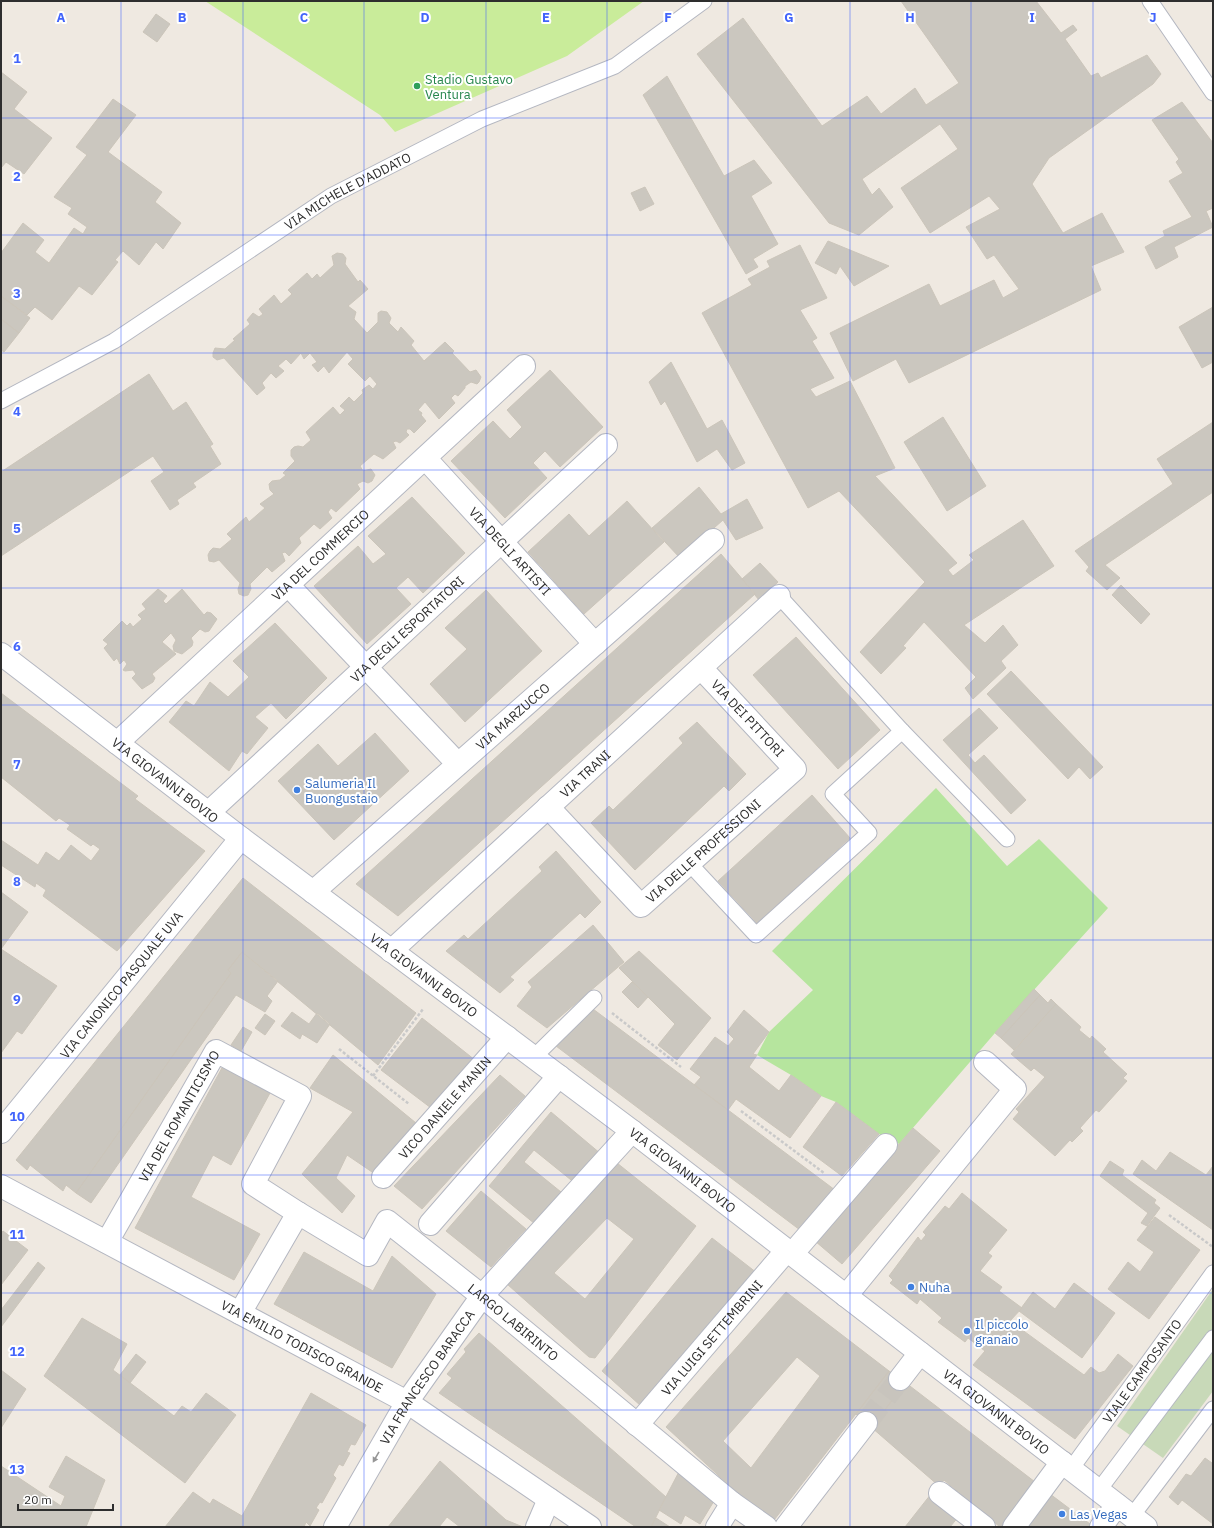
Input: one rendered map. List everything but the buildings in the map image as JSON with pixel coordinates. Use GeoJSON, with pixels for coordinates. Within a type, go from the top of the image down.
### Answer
{"type":"FeatureCollection","features":[{"type":"Feature","properties":{"kind":"street","name":"VIA DEL COMMERCIO"},"geometry":{"type":"LineString","coordinates":[[117,743],[524,366]]}},
{"type":"Feature","properties":{"kind":"street","name":"VIA DEGLI ESPORTATORI"},"geometry":{"type":"LineString","coordinates":[[208,813],[606,445]]}},
{"type":"Feature","properties":{"kind":"street","name":"VIA DEGLI ARTISTI"},"geometry":{"type":"LineString","coordinates":[[425,458],[595,644]]}},
{"type":"Feature","properties":{"kind":"street","name":"VIA MARZUCCO"},"geometry":{"type":"LineString","coordinates":[[313,892],[713,540]]}},
{"type":"Feature","properties":{"kind":"street"},"geometry":{"type":"LineString","coordinates":[[288,585],[458,764]]}},
{"type":"Feature","properties":{"kind":"street","name":"VIA TRANI"},"geometry":{"type":"LineString","coordinates":[[391,951],[779,596]]}},
{"type":"Feature","properties":{"kind":"street","name":"VIA GIOVANNI BOVIO"},"geometry":{"type":"LineString","coordinates":[[1,654],[240,838],[632,1131],[1132,1516]]}},
{"type":"Feature","properties":{"kind":"street","name":"VIA DEI PITTORI"},"geometry":{"type":"LineString","coordinates":[[701,668],[795,769]]}},
{"type":"Feature","properties":{"kind":"street","name":"VIA DELLE PROFESSIONI"},"geometry":{"type":"LineString","coordinates":[[548,807],[641,906],[795,769]]}},
{"type":"Feature","properties":{"kind":"street","name":"VIA CANONICO PASQUALE UVA"},"geometry":{"type":"LineString","coordinates":[[1,1132],[240,838]]}},
{"type":"Feature","properties":{"kind":"street","name":"VICO DANIELE MANIN"},"geometry":{"type":"LineString","coordinates":[[383,1177],[507,1037]]}},
{"type":"Feature","properties":{"kind":"street","name":"VIA DEL ROMANTICISMO"},"geometry":{"type":"LineString","coordinates":[[107,1242],[216,1051],[300,1096]]}},
{"type":"Feature","properties":{"kind":"street"},"geometry":{"type":"LineString","coordinates":[[846,1296],[1015,1089],[985,1062]]}},
{"type":"Feature","properties":{"kind":"street"},"geometry":{"type":"LineString","coordinates":[[430,1224],[558,1076]]}},
{"type":"Feature","properties":{"kind":"street","name":"LARGO LABIRINTO"},"geometry":{"type":"LineString","coordinates":[[300,1096],[253,1184],[368,1255],[387,1221],[482,1296],[732,1503],[766,1527]]}},
{"type":"Feature","properties":{"kind":"street","name":"VIA FRANCESCO BARACCA"},"geometry":{"type":"LineString","coordinates":[[335,1527],[407,1402],[482,1296],[632,1131]]}},
{"type":"Feature","properties":{"kind":"street","name":"VIA LUIGI SETTEMBRINI"},"geometry":{"type":"LineString","coordinates":[[637,1425],[789,1252],[847,1190],[886,1145]]}},
{"type":"Feature","properties":{"kind":"street","name":"VIA EMILIO TODISCO GRANDE"},"geometry":{"type":"LineString","coordinates":[[1,1186],[407,1402],[590,1527]]}},
{"type":"Feature","properties":{"kind":"street"},"geometry":{"type":"LineString","coordinates":[[240,1313],[298,1213]]}},
{"type":"Feature","properties":{"kind":"street"},"geometry":{"type":"LineString","coordinates":[[900,1379],[920,1353]]}},
{"type":"Feature","properties":{"kind":"street"},"geometry":{"type":"LineString","coordinates":[[786,1527],[866,1423]]}},
{"type":"Feature","properties":{"kind":"street"},"geometry":{"type":"LineString","coordinates":[[1014,1527],[1067,1466]]}},
{"type":"Feature","properties":{"kind":"street"},"geometry":{"type":"LineString","coordinates":[[940,1493],[984,1527]]}},
{"type":"Feature","properties":{"kind":"street"},"geometry":{"type":"LineString","coordinates":[[537,1527],[549,1499]]}},
{"type":"Feature","properties":{"kind":"street"},"geometry":{"type":"LineString","coordinates":[[717,1527],[732,1503]]}},
{"type":"Feature","properties":{"kind":"street"},"geometry":{"type":"LineString","coordinates":[[1101,1527],[1132,1516]]}},
{"type":"Feature","properties":{"kind":"lane","name":"VIA MICHELE D'ADDATO"},"geometry":{"type":"LineString","coordinates":[[1,401],[114,341],[331,196],[482,119],[615,66],[704,1]]}},
{"type":"Feature","properties":{"kind":"lane"},"geometry":{"type":"LineString","coordinates":[[1150,1],[1213,93]]}},
{"type":"Feature","properties":{"kind":"lane"},"geometry":{"type":"LineString","coordinates":[[779,596],[902,731],[1007,839]]}},
{"type":"Feature","properties":{"kind":"lane"},"geometry":{"type":"LineString","coordinates":[[689,863],[756,936],[869,833],[833,794],[902,731]]}},
{"type":"Feature","properties":{"kind":"lane"},"geometry":{"type":"LineString","coordinates":[[534,1057],[594,998]]}},
{"type":"Feature","properties":{"kind":"lane","name":"VIALE CAMPOSANTO"},"geometry":{"type":"LineString","coordinates":[[1067,1466],[1213,1273]]}},
{"type":"Feature","properties":{"kind":"lane"},"geometry":{"type":"LineString","coordinates":[[1098,1490],[1213,1338]]}},
{"type":"Feature","properties":{"kind":"lane"},"geometry":{"type":"LineString","coordinates":[[1132,1516],[1213,1409]]}},
{"type":"Feature","properties":{"kind":"path"},"geometry":{"type":"LineString","coordinates":[[373,1076],[440,987]]}},
{"type":"Feature","properties":{"kind":"path"},"geometry":{"type":"LineString","coordinates":[[594,998],[681,1067]]}},
{"type":"Feature","properties":{"kind":"path"},"geometry":{"type":"LineString","coordinates":[[339,1049],[432,1122]]}},
{"type":"Feature","properties":{"kind":"path"},"geometry":{"type":"LineString","coordinates":[[741,1110],[847,1190]]}},
{"type":"Feature","properties":{"kind":"path"},"geometry":{"type":"LineString","coordinates":[[1169,1215],[1213,1247]]}},
{"type":"Feature","properties":{"kind":"green space","name":"Stadio Gustavo Ventura"},"geometry":{"type":"Polygon","coordinates":[[[205,1],[644,1],[567,56],[395,132],[380,115],[205,1]]]}},
{"type":"Feature","properties":{"kind":"green space"},"geometry":{"type":"Polygon","coordinates":[[[936,788],[1007,866],[1039,839],[1108,908],[995,1033],[899,1144],[879,1134],[836,1102],[821,1096],[791,1075],[757,1055],[769,1032],[813,990],[772,951],[936,788]]]}},
{"type":"Feature","properties":{"kind":"green space"},"geometry":{"type":"Polygon","coordinates":[[[1213,1289],[1213,1391],[1163,1458],[1117,1426],[1213,1289]]]}},
{"type":"Feature","properties":{"kind":"tunnel"},"geometry":{"type":"LineString","coordinates":[[866,1423],[900,1379]]}},
{"type":"Feature","properties":{"kind":"place","name":"Stadio Gustavo Ventura"},"geometry":{"type":"Point","coordinates":[417,86]}},
{"type":"Feature","properties":{"kind":"place","name":"Salumeria Il Buongustaio"},"geometry":{"type":"Point","coordinates":[297,790]}},
{"type":"Feature","properties":{"kind":"place","name":"Nuha"},"geometry":{"type":"Point","coordinates":[911,1287]}},
{"type":"Feature","properties":{"kind":"place","name":"Il piccolo granaio"},"geometry":{"type":"Point","coordinates":[967,1331]}},
{"type":"Feature","properties":{"kind":"place","name":"Las Vegas"},"geometry":{"type":"Point","coordinates":[1062,1514]}}]}
